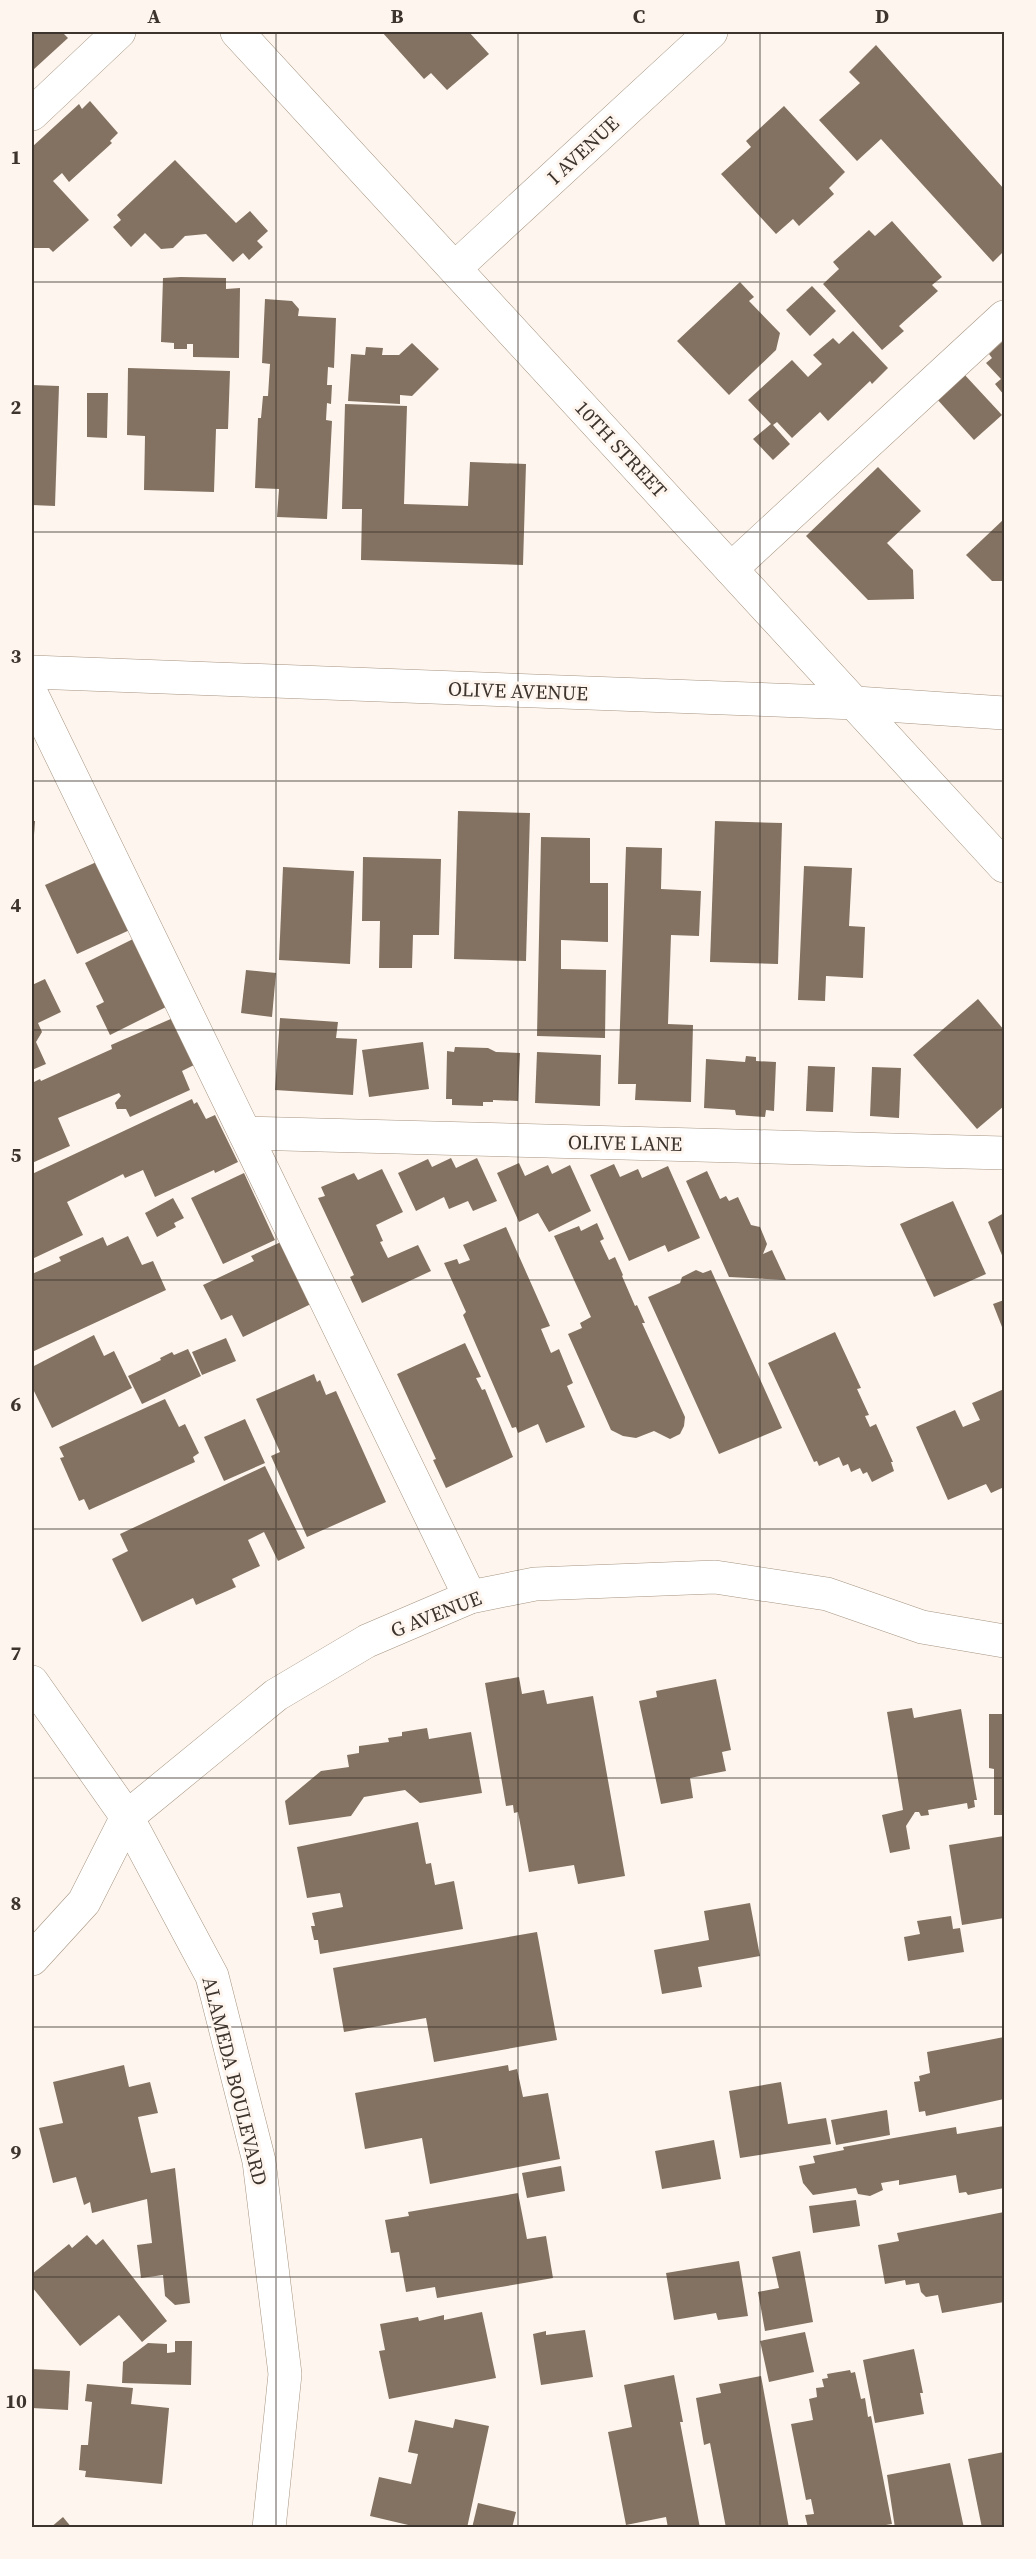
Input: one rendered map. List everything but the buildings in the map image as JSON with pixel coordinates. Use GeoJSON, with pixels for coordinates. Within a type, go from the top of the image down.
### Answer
{"type":"FeatureCollection","features":[{"type":"Feature","properties":{"kind":"street"},"geometry":{"type":"LineString","coordinates":[[32,114],[119,32]]}},
{"type":"Feature","properties":{"kind":"street","name":"10TH STREET"},"geometry":{"type":"LineString","coordinates":[[237,32],[1005,866]]}},
{"type":"Feature","properties":{"kind":"street","name":"I AVENUE"},"geometry":{"type":"LineString","coordinates":[[455,268],[711,32]]}},
{"type":"Feature","properties":{"kind":"street"},"geometry":{"type":"LineString","coordinates":[[731,569],[1005,317]]}},
{"type":"Feature","properties":{"kind":"street","name":"OLIVE AVENUE"},"geometry":{"type":"LineString","coordinates":[[32,672],[856,703],[1005,713]]}},
{"type":"Feature","properties":{"kind":"street"},"geometry":{"type":"LineString","coordinates":[[32,695],[470,1597]]}},
{"type":"Feature","properties":{"kind":"street","name":"OLIVE LANE"},"geometry":{"type":"LineString","coordinates":[[245,1133],[1005,1153]]}},
{"type":"Feature","properties":{"kind":"street","name":"G AVENUE"},"geometry":{"type":"LineString","coordinates":[[32,1959],[84,1902],[127,1817],[276,1695],[367,1641],[470,1597],[535,1584],[715,1577],[827,1594],[922,1627],[1005,1641]]}},
{"type":"Feature","properties":{"kind":"street","name":"ALAMEDA BOULEVARD"},"geometry":{"type":"LineString","coordinates":[[32,1683],[127,1817],[212,1976],[259,2161],[285,2374],[268,2528]]}}]}
